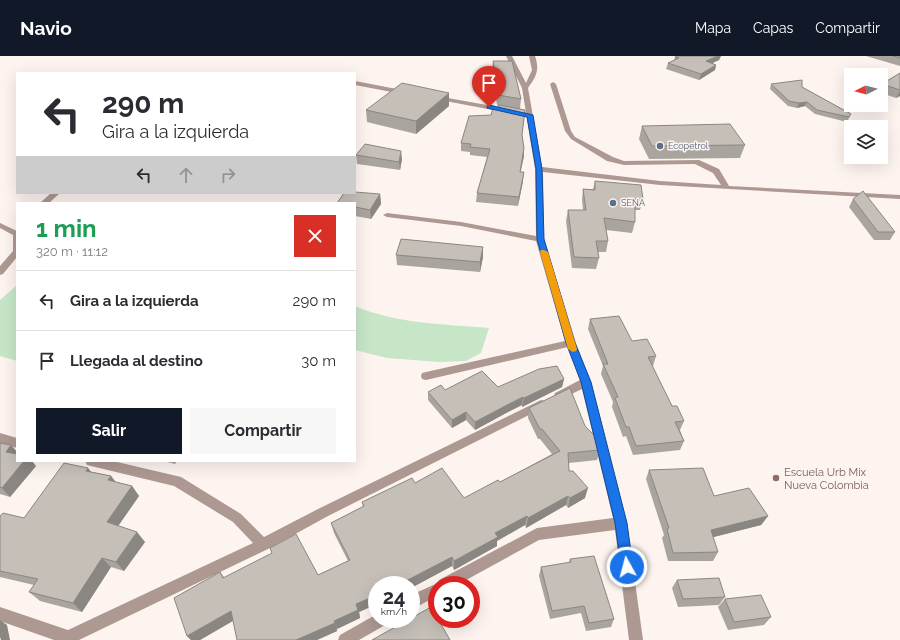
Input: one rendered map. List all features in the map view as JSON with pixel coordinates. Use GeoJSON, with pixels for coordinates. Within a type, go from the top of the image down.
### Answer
{"type":"FeatureCollection","features":[{"type":"Feature","properties":{"kind":"street"},"geometry":{"type":"LineString","coordinates":[[509,56],[525,88],[530,115],[539,169],[540,239],[570,343],[586,382],[621,523],[636,640]]}},
{"type":"Feature","properties":{"kind":"street"},"geometry":{"type":"LineString","coordinates":[[525,88],[534,77],[536,65],[532,56]]}},
{"type":"Feature","properties":{"kind":"street"},"geometry":{"type":"LineString","coordinates":[[553,84],[568,131],[573,138],[610,159],[624,163],[696,162],[716,170],[726,188]]}},
{"type":"Feature","properties":{"kind":"street"},"geometry":{"type":"LineString","coordinates":[[539,169],[660,183],[900,197]]}},
{"type":"Feature","properties":{"kind":"street"},"geometry":{"type":"LineString","coordinates":[[45,202],[55,194]]}},
{"type":"Feature","properties":{"kind":"street"},"geometry":{"type":"LineString","coordinates":[[386,215],[462,224],[540,239]]}},
{"type":"Feature","properties":{"kind":"street"},"geometry":{"type":"LineString","coordinates":[[0,225],[16,233]]}},
{"type":"Feature","properties":{"kind":"street"},"geometry":{"type":"LineString","coordinates":[[0,272],[16,252]]}},
{"type":"Feature","properties":{"kind":"street"},"geometry":{"type":"LineString","coordinates":[[426,376],[570,343]]}},
{"type":"Feature","properties":{"kind":"street"},"geometry":{"type":"LineString","coordinates":[[0,614],[68,639],[263,545],[324,512],[586,382]]}},
{"type":"Feature","properties":{"kind":"street"},"geometry":{"type":"LineString","coordinates":[[0,438],[16,443]]}},
{"type":"Feature","properties":{"kind":"street"},"geometry":{"type":"LineString","coordinates":[[94,462],[177,481],[237,518],[263,545]]}},
{"type":"Feature","properties":{"kind":"street"},"geometry":{"type":"LineString","coordinates":[[460,576],[536,534],[621,523]]}},
{"type":"Feature","properties":{"kind":"street"},"geometry":{"type":"LineString","coordinates":[[344,640],[368,627]]}},
{"type":"Feature","properties":{"kind":"lane"},"geometry":{"type":"LineString","coordinates":[[356,83],[408,93]]}},
{"type":"Feature","properties":{"kind":"lane"},"geometry":{"type":"LineString","coordinates":[[432,97],[530,115]]}},
{"type":"Feature","properties":{"kind":"green space"},"geometry":{"type":"Polygon","coordinates":[[[16,286],[16,361],[0,356],[0,300],[16,286]]]}},
{"type":"Feature","properties":{"kind":"green space"},"geometry":{"type":"Polygon","coordinates":[[[356,306],[371,312],[404,320],[489,328],[481,353],[466,361],[439,362],[387,358],[356,350],[356,306]]]}},
{"type":"Feature","properties":{"kind":"building"},"geometry":{"type":"Polygon","coordinates":[[[718,56],[706,61],[716,65],[701,74],[668,63],[679,58],[675,57],[718,56]]]}},
{"type":"Feature","properties":{"kind":"building"},"geometry":{"type":"Polygon","coordinates":[[[493,61],[512,61],[521,99],[498,95],[493,61]]]}},
{"type":"Feature","properties":{"kind":"building"},"geometry":{"type":"Polygon","coordinates":[[[900,73],[900,90],[888,86],[888,80],[900,73]]]}},
{"type":"Feature","properties":{"kind":"building"},"geometry":{"type":"Polygon","coordinates":[[[802,80],[802,87],[844,110],[844,112],[851,114],[849,117],[817,110],[807,102],[799,103],[789,101],[771,84],[802,80]]]}},
{"type":"Feature","properties":{"kind":"building"},"geometry":{"type":"Polygon","coordinates":[[[402,83],[449,93],[416,121],[366,110],[402,83]]]}},
{"type":"Feature","properties":{"kind":"building"},"geometry":{"type":"Polygon","coordinates":[[[499,105],[525,110],[522,135],[524,148],[520,172],[524,172],[519,197],[477,193],[490,149],[470,147],[471,144],[461,143],[469,116],[491,115],[493,108],[499,109],[499,105]]]}},
{"type":"Feature","properties":{"kind":"building"},"geometry":{"type":"Polygon","coordinates":[[[730,124],[745,145],[652,146],[642,126],[730,124]]]}},
{"type":"Feature","properties":{"kind":"building"},"geometry":{"type":"Polygon","coordinates":[[[365,144],[401,151],[399,162],[356,155],[365,144]]]}},
{"type":"Feature","properties":{"kind":"building"},"geometry":{"type":"Polygon","coordinates":[[[595,181],[641,185],[643,199],[635,199],[635,222],[604,218],[608,241],[596,241],[599,258],[574,257],[568,210],[586,210],[583,189],[595,190],[595,181]]]}},
{"type":"Feature","properties":{"kind":"building"},"geometry":{"type":"Polygon","coordinates":[[[863,191],[895,232],[878,232],[853,199],[863,191]]]}},
{"type":"Feature","properties":{"kind":"building"},"geometry":{"type":"Polygon","coordinates":[[[356,192],[380,194],[370,210],[356,207],[356,202],[338,202],[343,194],[356,194],[356,192]]]}},
{"type":"Feature","properties":{"kind":"building"},"geometry":{"type":"Polygon","coordinates":[[[401,239],[483,247],[480,262],[396,255],[401,239]]]}},
{"type":"Feature","properties":{"kind":"building"},"geometry":{"type":"Polygon","coordinates":[[[619,316],[632,341],[647,339],[656,356],[648,357],[672,406],[677,406],[684,421],[675,422],[684,441],[636,446],[629,427],[626,427],[615,398],[618,397],[603,364],[608,364],[590,319],[619,316]]]}},
{"type":"Feature","properties":{"kind":"building"},"geometry":{"type":"Polygon","coordinates":[[[557,366],[564,379],[524,398],[523,397],[475,422],[466,412],[452,420],[428,392],[441,385],[445,390],[482,371],[498,387],[539,369],[557,366]]]}},
{"type":"Feature","properties":{"kind":"building"},"geometry":{"type":"Polygon","coordinates":[[[570,388],[585,426],[598,439],[600,450],[568,453],[569,471],[573,471],[588,488],[570,498],[568,496],[528,518],[527,516],[495,533],[498,537],[454,561],[452,557],[415,576],[368,576],[368,599],[356,604],[358,610],[334,621],[335,623],[296,640],[237,640],[231,611],[187,636],[174,598],[220,572],[223,578],[272,553],[270,548],[296,534],[318,575],[350,560],[331,523],[364,506],[362,502],[412,478],[415,483],[442,468],[464,498],[498,480],[500,482],[560,451],[542,429],[540,429],[529,408],[570,388]]]}},
{"type":"Feature","properties":{"kind":"building"},"geometry":{"type":"Polygon","coordinates":[[[0,443],[11,445],[6,452],[16,454],[16,462],[23,462],[2,488],[0,487],[0,443]]]}},
{"type":"Feature","properties":{"kind":"building"},"geometry":{"type":"Polygon","coordinates":[[[64,463],[88,468],[86,471],[111,476],[108,480],[132,486],[107,522],[137,532],[116,562],[102,558],[73,603],[29,592],[38,579],[0,571],[0,516],[3,513],[24,518],[64,463]]]}},
{"type":"Feature","properties":{"kind":"building"},"geometry":{"type":"Polygon","coordinates":[[[703,468],[714,496],[749,488],[768,516],[711,530],[718,552],[673,553],[667,529],[669,528],[649,470],[703,468]]]}},
{"type":"Feature","properties":{"kind":"building"},"geometry":{"type":"Polygon","coordinates":[[[594,556],[614,619],[589,623],[584,606],[552,611],[541,567],[571,562],[570,559],[594,556]]]}},
{"type":"Feature","properties":{"kind":"building"},"geometry":{"type":"Polygon","coordinates":[[[719,578],[725,597],[683,599],[677,580],[719,578]]]}},
{"type":"Feature","properties":{"kind":"building"},"geometry":{"type":"Polygon","coordinates":[[[761,595],[771,617],[734,622],[725,599],[761,595]]]}},
{"type":"Feature","properties":{"kind":"building"},"geometry":{"type":"Polygon","coordinates":[[[428,609],[428,628],[443,628],[450,640],[372,640],[393,628],[420,628],[420,613],[428,609]]]}},
{"type":"Feature","properties":{"kind":"slow traffic"},"geometry":{"type":"LineString","coordinates":[[544,252],[573,349]]}},
{"type":"Feature","properties":{"kind":"place","name":"Ecopetrol"},"geometry":{"type":"Point","coordinates":[660,146]}},
{"type":"Feature","properties":{"kind":"place","name":"SENA"},"geometry":{"type":"Point","coordinates":[613,203]}},
{"type":"Feature","properties":{"kind":"place","name":"Escuela Urb Mix Nueva Colombia"},"geometry":{"type":"Point","coordinates":[776,478]}},
{"type":"Feature","properties":{"kind":"route"},"geometry":{"type":"LineString","coordinates":[[489,107],[530,115],[539,169],[540,239],[570,343],[586,382],[621,523],[627,567]]}}]}
